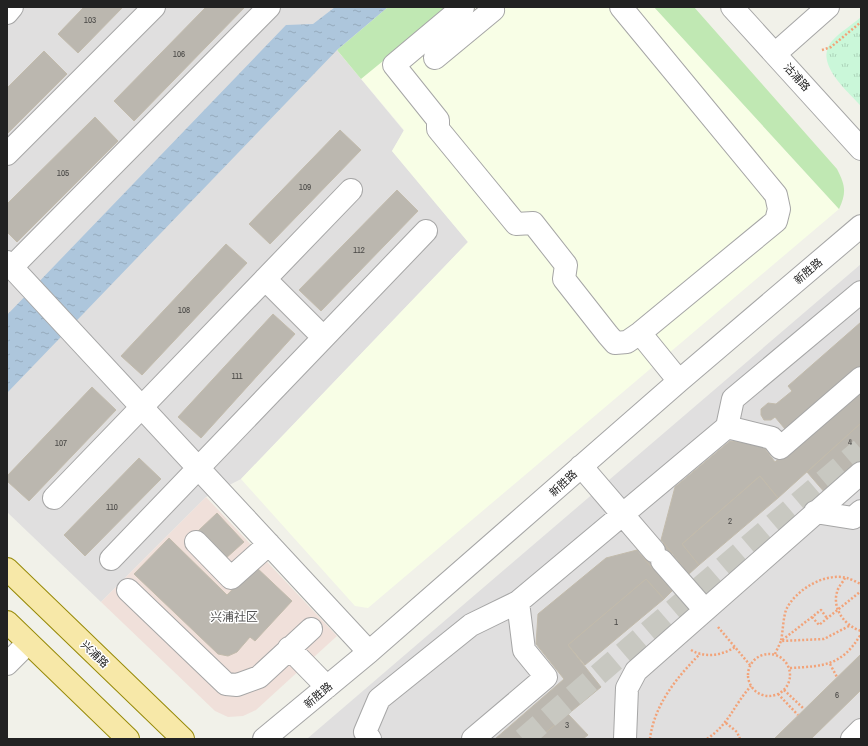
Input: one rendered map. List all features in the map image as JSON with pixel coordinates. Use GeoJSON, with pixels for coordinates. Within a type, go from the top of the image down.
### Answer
{"type":"FeatureCollection","features":[{"type":"Feature","properties":{"kind":"main road","name":"兴浦路"},"geometry":{"type":"LineString","coordinates":[[7,569],[183,739]]}},
{"type":"Feature","properties":{"kind":"main road"},"geometry":{"type":"LineString","coordinates":[[7,622],[128,739]]}},
{"type":"Feature","properties":{"kind":"street"},"geometry":{"type":"LineString","coordinates":[[7,13],[12,7]]}},
{"type":"Feature","properties":{"kind":"street"},"geometry":{"type":"LineString","coordinates":[[7,154],[154,7]]}},
{"type":"Feature","properties":{"kind":"street"},"geometry":{"type":"LineString","coordinates":[[269,7],[15,274],[199,468],[369,652]]}},
{"type":"Feature","properties":{"kind":"street"},"geometry":{"type":"LineString","coordinates":[[463,7],[394,65],[438,120],[438,129],[516,224],[533,222],[566,265],[564,279],[608,336],[616,342],[627,342],[640,333],[776,221],[779,209],[776,195],[621,7]]}},
{"type":"Feature","properties":{"kind":"street"},"geometry":{"type":"LineString","coordinates":[[435,58],[493,10],[492,7]]}},
{"type":"Feature","properties":{"kind":"street","name":"沽浦路"},"geometry":{"type":"LineString","coordinates":[[732,7],[776,53],[861,149]]}},
{"type":"Feature","properties":{"kind":"street"},"geometry":{"type":"LineString","coordinates":[[776,53],[828,7]]}},
{"type":"Feature","properties":{"kind":"street"},"geometry":{"type":"LineString","coordinates":[[54,498],[351,190]]}},
{"type":"Feature","properties":{"kind":"street","name":"新胜路"},"geometry":{"type":"LineString","coordinates":[[264,739],[369,652],[678,381],[861,226]]}},
{"type":"Feature","properties":{"kind":"street"},"geometry":{"type":"LineString","coordinates":[[111,559],[426,231]]}},
{"type":"Feature","properties":{"kind":"street"},"geometry":{"type":"LineString","coordinates":[[265,279],[323,337]]}},
{"type":"Feature","properties":{"kind":"street"},"geometry":{"type":"LineString","coordinates":[[364,737],[380,699],[470,625],[518,602],[727,427],[733,399],[861,292]]}},
{"type":"Feature","properties":{"kind":"street"},"geometry":{"type":"LineString","coordinates":[[640,333],[678,381]]}},
{"type":"Feature","properties":{"kind":"street"},"geometry":{"type":"LineString","coordinates":[[727,427],[772,438],[780,448],[861,378]]}},
{"type":"Feature","properties":{"kind":"street"},"geometry":{"type":"LineString","coordinates":[[581,466],[704,609]]}},
{"type":"Feature","properties":{"kind":"street"},"geometry":{"type":"LineString","coordinates":[[625,739],[627,688],[636,671],[704,609],[861,473]]}},
{"type":"Feature","properties":{"kind":"street"},"geometry":{"type":"LineString","coordinates":[[815,512],[853,518],[861,511]]}},
{"type":"Feature","properties":{"kind":"street"},"geometry":{"type":"LineString","coordinates":[[196,542],[231,578],[269,544]]}},
{"type":"Feature","properties":{"kind":"street"},"geometry":{"type":"LineString","coordinates":[[128,590],[226,684],[237,685],[259,677],[289,648],[312,629]]}},
{"type":"Feature","properties":{"kind":"street"},"geometry":{"type":"LineString","coordinates":[[473,739],[546,677],[524,650],[518,602]]}},
{"type":"Feature","properties":{"kind":"street"},"geometry":{"type":"LineString","coordinates":[[7,664],[28,643]]}},
{"type":"Feature","properties":{"kind":"street"},"geometry":{"type":"LineString","coordinates":[[289,648],[327,687]]}},
{"type":"Feature","properties":{"kind":"street"},"geometry":{"type":"LineString","coordinates":[[852,739],[861,730]]}},
{"type":"Feature","properties":{"kind":"path"},"geometry":{"type":"LineString","coordinates":[[822,50],[831,47],[861,22]]}},
{"type":"Feature","properties":{"kind":"path"},"geometry":{"type":"LineString","coordinates":[[790,668],[823,666],[830,664],[847,653],[861,633],[849,626],[837,610],[837,591],[846,578]]}},
{"type":"Feature","properties":{"kind":"path"},"geometry":{"type":"LineString","coordinates":[[775,654],[781,641],[786,610],[798,594],[815,583],[830,579],[846,578],[861,584]]}},
{"type":"Feature","properties":{"kind":"path"},"geometry":{"type":"LineString","coordinates":[[812,617],[819,625],[861,591]]}},
{"type":"Feature","properties":{"kind":"path"},"geometry":{"type":"LineString","coordinates":[[704,609],[750,665]]}},
{"type":"Feature","properties":{"kind":"path"},"geometry":{"type":"LineString","coordinates":[[781,641],[821,610],[828,618]]}},
{"type":"Feature","properties":{"kind":"path"},"geometry":{"type":"LineString","coordinates":[[781,641],[824,639],[849,626]]}},
{"type":"Feature","properties":{"kind":"path"},"geometry":{"type":"LineString","coordinates":[[672,638],[700,654],[718,655],[726,653],[735,647]]}},
{"type":"Feature","properties":{"kind":"path"},"geometry":{"type":"LineString","coordinates":[[650,739],[651,728],[663,701],[679,675],[700,654]]}},
{"type":"Feature","properties":{"kind":"path"},"geometry":{"type":"LineString","coordinates":[[775,654],[786,662],[790,668],[791,676],[784,690],[778,694],[763,695],[751,686],[748,679],[750,665],[760,655],[775,654]]}},
{"type":"Feature","properties":{"kind":"path"},"geometry":{"type":"LineString","coordinates":[[830,664],[838,676]]}},
{"type":"Feature","properties":{"kind":"path"},"geometry":{"type":"LineString","coordinates":[[707,739],[726,723],[737,702],[751,686]]}},
{"type":"Feature","properties":{"kind":"path"},"geometry":{"type":"LineString","coordinates":[[784,690],[804,709]]}},
{"type":"Feature","properties":{"kind":"path"},"geometry":{"type":"LineString","coordinates":[[778,694],[798,715]]}},
{"type":"Feature","properties":{"kind":"path"},"geometry":{"type":"LineString","coordinates":[[726,723],[737,732],[740,739]]}},
{"type":"Feature","properties":{"kind":"shaded area"},"geometry":{"type":"Polygon","coordinates":[[[7,7],[335,7],[314,24],[404,131],[392,151],[468,242],[241,479],[206,497],[101,602],[7,512],[7,7]]]}},
{"type":"Feature","properties":{"kind":"shaded area"},"geometry":{"type":"Polygon","coordinates":[[[388,7],[654,7],[839,209],[368,608],[355,606],[241,479],[468,242],[392,151],[404,130],[337,50],[388,7]]]}},
{"type":"Feature","properties":{"kind":"shaded area"},"geometry":{"type":"Polygon","coordinates":[[[861,264],[861,739],[307,739],[308,738],[861,264]]]}},
{"type":"Feature","properties":{"kind":"shaded area"},"geometry":{"type":"Polygon","coordinates":[[[206,497],[337,636],[256,710],[243,716],[228,717],[215,711],[101,602],[206,497]]]}},
{"type":"Feature","properties":{"kind":"green space"},"geometry":{"type":"Polygon","coordinates":[[[388,7],[449,7],[361,79],[337,50],[388,7]]]}},
{"type":"Feature","properties":{"kind":"green space"},"geometry":{"type":"Polygon","coordinates":[[[654,7],[694,7],[837,169],[844,189],[843,198],[839,209],[654,7]]]}},
{"type":"Feature","properties":{"kind":"green space"},"geometry":{"type":"Polygon","coordinates":[[[861,17],[861,106],[834,76],[829,67],[827,49],[832,41],[861,17]]]}},
{"type":"Feature","properties":{"kind":"water"},"geometry":{"type":"Polygon","coordinates":[[[335,7],[388,7],[337,50],[7,393],[7,315],[286,25],[313,24],[335,7]]]}},
{"type":"Feature","properties":{"kind":"building"},"geometry":{"type":"Polygon","coordinates":[[[84,7],[123,7],[78,53],[58,34],[84,7]]]}},
{"type":"Feature","properties":{"kind":"building"},"geometry":{"type":"Polygon","coordinates":[[[206,7],[245,7],[134,121],[114,101],[206,7]]]}},
{"type":"Feature","properties":{"kind":"building"},"geometry":{"type":"Polygon","coordinates":[[[44,51],[67,74],[7,134],[7,88],[44,51]]]}},
{"type":"Feature","properties":{"kind":"building"},"geometry":{"type":"Polygon","coordinates":[[[95,117],[118,141],[17,242],[7,232],[7,204],[95,117]]]}},
{"type":"Feature","properties":{"kind":"building"},"geometry":{"type":"Polygon","coordinates":[[[340,130],[361,150],[270,244],[249,224],[340,130]]]}},
{"type":"Feature","properties":{"kind":"building"},"geometry":{"type":"Polygon","coordinates":[[[397,190],[418,211],[321,311],[299,290],[397,190]]]}},
{"type":"Feature","properties":{"kind":"building"},"geometry":{"type":"Polygon","coordinates":[[[226,244],[247,263],[142,375],[121,356],[226,244]]]}},
{"type":"Feature","properties":{"kind":"building"},"geometry":{"type":"Polygon","coordinates":[[[273,314],[295,334],[201,438],[178,417],[273,314]]]}},
{"type":"Feature","properties":{"kind":"building"},"geometry":{"type":"Polygon","coordinates":[[[861,322],[861,374],[790,435],[775,417],[771,420],[764,420],[761,415],[761,409],[768,403],[776,404],[792,391],[788,386],[861,322]]]}},
{"type":"Feature","properties":{"kind":"building"},"geometry":{"type":"Polygon","coordinates":[[[861,386],[861,423],[778,498],[760,476],[682,544],[699,565],[689,574],[661,540],[675,487],[730,441],[762,445],[775,462],[861,386]]]}},
{"type":"Feature","properties":{"kind":"building"},"geometry":{"type":"Polygon","coordinates":[[[92,387],[116,410],[29,501],[7,481],[7,476],[92,387]]]}},
{"type":"Feature","properties":{"kind":"building"},"geometry":{"type":"Polygon","coordinates":[[[861,423],[861,462],[826,494],[807,472],[861,423]]]}},
{"type":"Feature","properties":{"kind":"building"},"geometry":{"type":"Polygon","coordinates":[[[139,458],[161,479],[85,556],[64,535],[139,458]]]}},
{"type":"Feature","properties":{"kind":"building"},"geometry":{"type":"Polygon","coordinates":[[[760,476],[778,498],[699,565],[682,544],[760,476]]]}},
{"type":"Feature","properties":{"kind":"building"},"geometry":{"type":"Polygon","coordinates":[[[217,513],[244,542],[225,559],[198,531],[217,513]]]}},
{"type":"Feature","properties":{"kind":"building"},"geometry":{"type":"Polygon","coordinates":[[[169,538],[227,595],[255,566],[292,601],[255,641],[250,637],[237,652],[228,656],[218,654],[134,574],[169,538]]]}},
{"type":"Feature","properties":{"kind":"building"},"geometry":{"type":"Polygon","coordinates":[[[664,543],[672,553],[653,569],[644,559],[664,543]]]}},
{"type":"Feature","properties":{"kind":"building"},"geometry":{"type":"Polygon","coordinates":[[[637,550],[672,591],[664,599],[646,579],[568,645],[601,687],[538,739],[495,739],[564,679],[536,644],[538,614],[606,558],[637,550]]]}},
{"type":"Feature","properties":{"kind":"building"},"geometry":{"type":"Polygon","coordinates":[[[646,579],[664,599],[585,665],[568,645],[646,579]]]}},
{"type":"Feature","properties":{"kind":"building"},"geometry":{"type":"Polygon","coordinates":[[[861,654],[861,690],[811,739],[774,739],[861,654]]]}},
{"type":"Feature","properties":{"kind":"building"},"geometry":{"type":"Polygon","coordinates":[[[568,714],[588,735],[583,739],[538,739],[568,714]]]}},
{"type":"Feature","properties":{"kind":"tunnel"},"geometry":{"type":"LineString","coordinates":[[523,739],[861,449]]}},
{"type":"Feature","properties":{"kind":"district","name":"兴浦社区"},"geometry":{"type":"Point","coordinates":[234,617]}}]}
